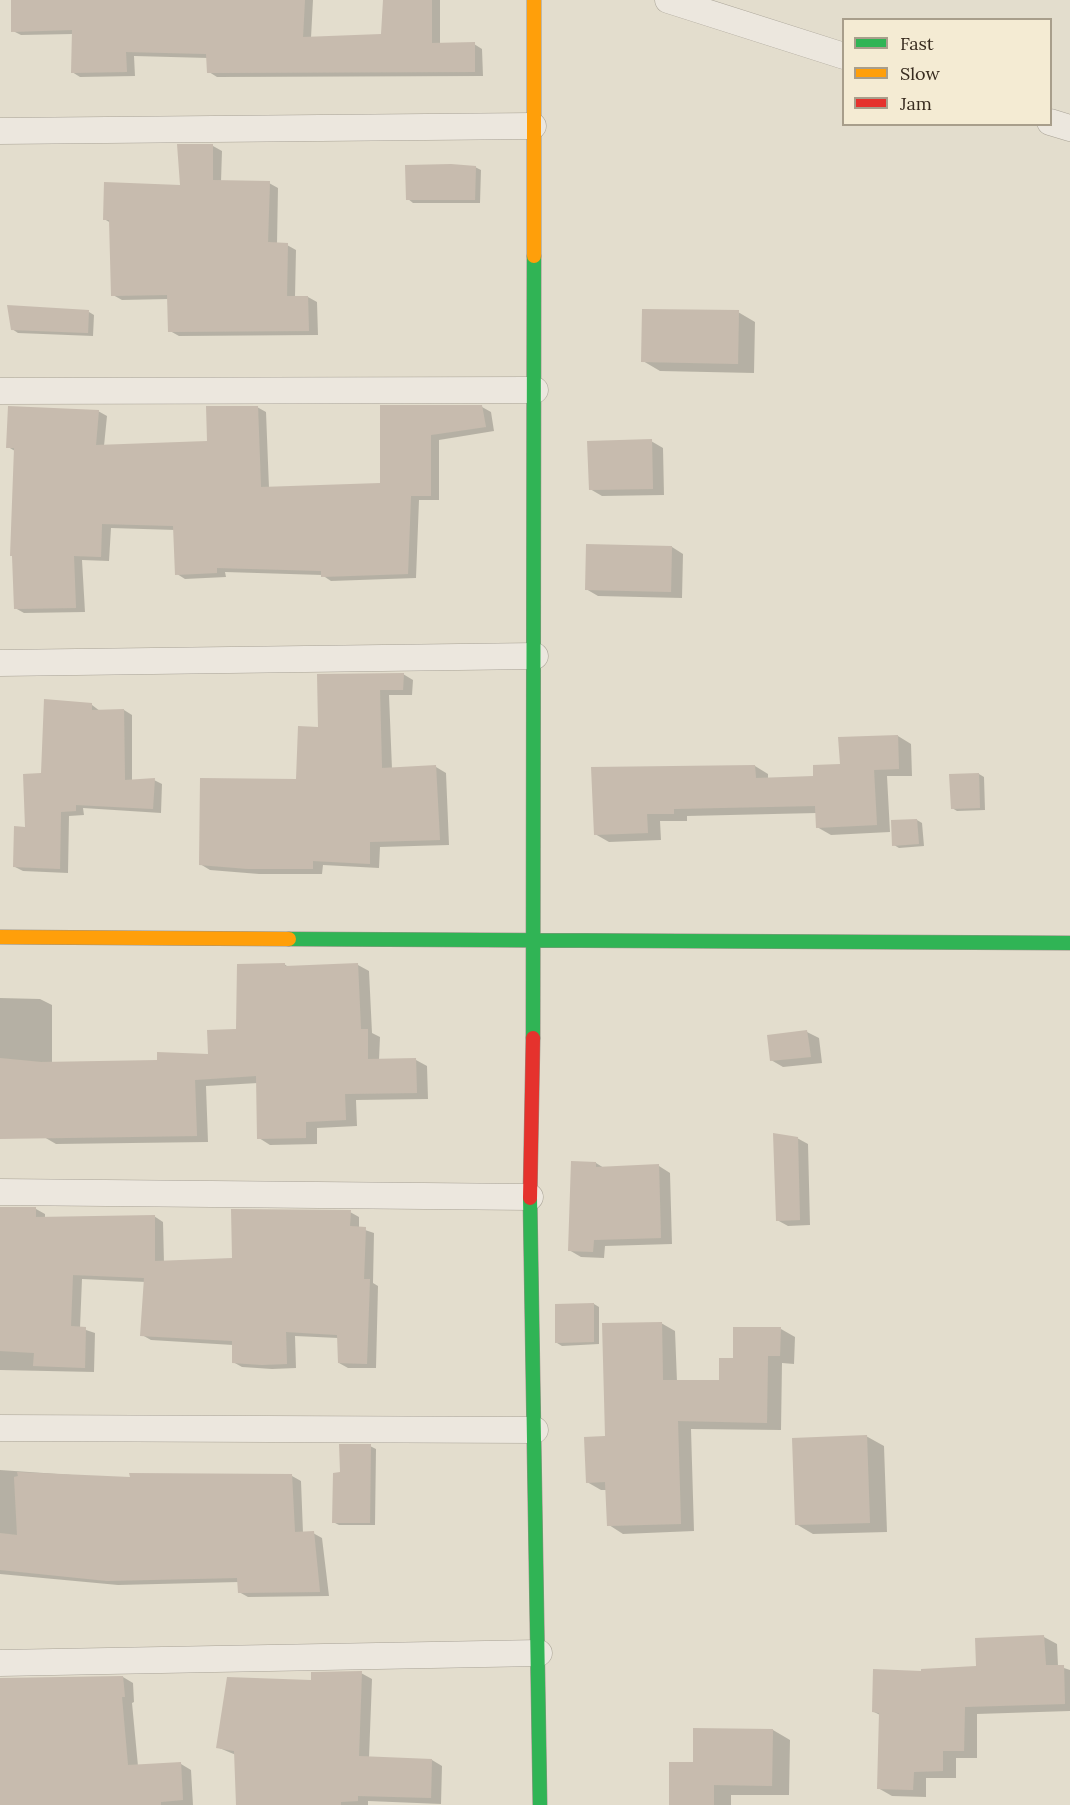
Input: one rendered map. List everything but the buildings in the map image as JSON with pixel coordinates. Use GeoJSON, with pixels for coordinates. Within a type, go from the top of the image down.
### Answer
{"type":"FeatureCollection","features":[{"type":"Feature","properties":{"kind":"main road"},"geometry":{"type":"LineString","coordinates":[[534,0],[535,942],[530,1197],[540,1805]]}},
{"type":"Feature","properties":{"kind":"main road"},"geometry":{"type":"LineString","coordinates":[[0,937],[535,942],[1070,943]]}},
{"type":"Feature","properties":{"kind":"street"},"geometry":{"type":"LineString","coordinates":[[668,0],[842,56]]}},
{"type":"Feature","properties":{"kind":"street"},"geometry":{"type":"LineString","coordinates":[[0,131],[533,126]]}},
{"type":"Feature","properties":{"kind":"street"},"geometry":{"type":"LineString","coordinates":[[0,391],[536,390]]}},
{"type":"Feature","properties":{"kind":"street"},"geometry":{"type":"LineString","coordinates":[[0,663],[535,656]]}},
{"type":"Feature","properties":{"kind":"street"},"geometry":{"type":"LineString","coordinates":[[0,1192],[530,1197]]}},
{"type":"Feature","properties":{"kind":"street"},"geometry":{"type":"LineString","coordinates":[[0,1428],[535,1430]]}},
{"type":"Feature","properties":{"kind":"street"},"geometry":{"type":"LineString","coordinates":[[0,1664],[539,1653]]}},
{"type":"Feature","properties":{"kind":"traffic: fast"},"geometry":{"type":"LineString","coordinates":[[533,1038],[534,256]]}},
{"type":"Feature","properties":{"kind":"traffic: fast"},"geometry":{"type":"LineString","coordinates":[[289,939],[1070,943]]}},
{"type":"Feature","properties":{"kind":"traffic: fast"},"geometry":{"type":"LineString","coordinates":[[530,1198],[540,1805]]}},
{"type":"Feature","properties":{"kind":"traffic: slow"},"geometry":{"type":"LineString","coordinates":[[534,0],[534,256]]}},
{"type":"Feature","properties":{"kind":"traffic: slow"},"geometry":{"type":"LineString","coordinates":[[0,937],[289,939]]}},
{"type":"Feature","properties":{"kind":"traffic: jam"},"geometry":{"type":"LineString","coordinates":[[530,1198],[533,1038]]}}]}
